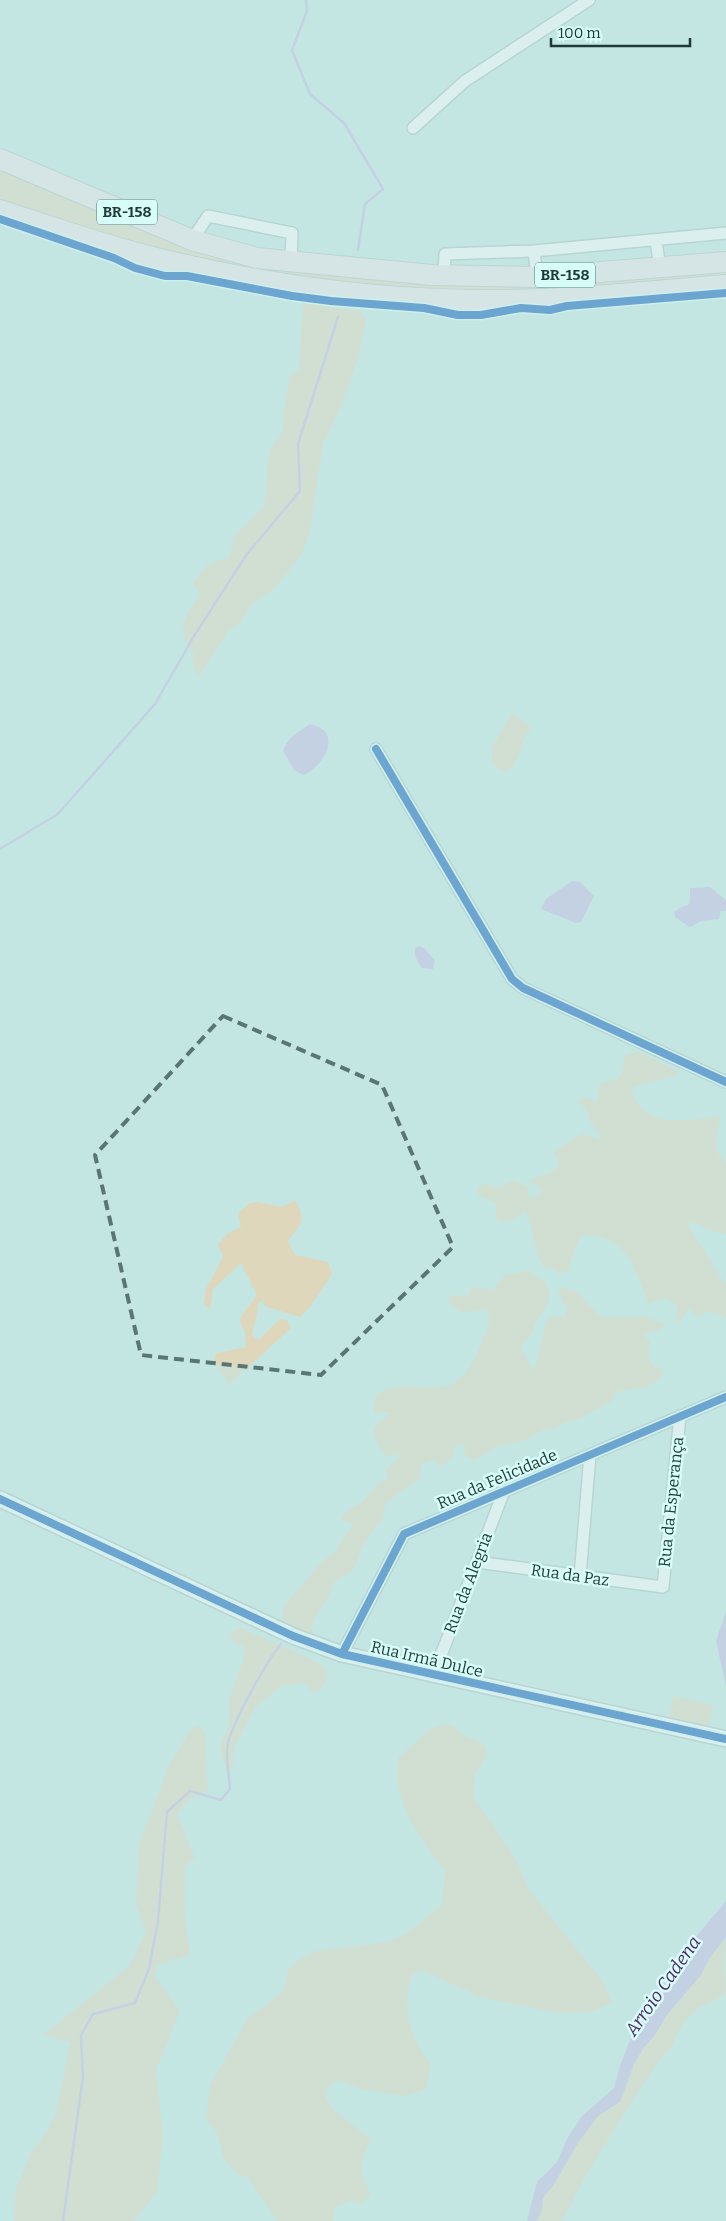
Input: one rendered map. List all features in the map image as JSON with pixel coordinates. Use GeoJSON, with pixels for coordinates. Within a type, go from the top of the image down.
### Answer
{"type":"FeatureCollection","features":[{"type":"Feature","properties":{"kind":"highway","name":"BR-158"},"geometry":{"type":"LineString","coordinates":[[0,159],[192,240],[228,251],[291,262],[444,275],[537,277],[726,262]]}},
{"type":"Feature","properties":{"kind":"highway","name":"BR-158"},"geometry":{"type":"LineString","coordinates":[[0,210],[150,256],[245,276],[334,290],[412,297],[496,300],[604,295],[726,285]]}},
{"type":"Feature","properties":{"kind":"street"},"geometry":{"type":"LineString","coordinates":[[413,128],[465,81],[589,0]]}},
{"type":"Feature","properties":{"kind":"street"},"geometry":{"type":"LineString","coordinates":[[192,240],[208,216],[292,232],[291,262]]}},
{"type":"Feature","properties":{"kind":"street"},"geometry":{"type":"LineString","coordinates":[[444,275],[445,254],[534,251],[726,233]]}},
{"type":"Feature","properties":{"kind":"street"},"geometry":{"type":"LineString","coordinates":[[656,241],[660,268]]}},
{"type":"Feature","properties":{"kind":"street"},"geometry":{"type":"LineString","coordinates":[[534,251],[537,277]]}},
{"type":"Feature","properties":{"kind":"street"},"geometry":{"type":"LineString","coordinates":[[376,749],[512,979],[523,988],[726,1082]]}},
{"type":"Feature","properties":{"kind":"street","name":"Rua da Felicidade"},"geometry":{"type":"LineString","coordinates":[[342,1654],[404,1534],[726,1397]]}},
{"type":"Feature","properties":{"kind":"street","name":"Rua da Esperança"},"geometry":{"type":"LineString","coordinates":[[663,1587],[680,1416]]}},
{"type":"Feature","properties":{"kind":"street"},"geometry":{"type":"LineString","coordinates":[[580,1576],[590,1455]]}},
{"type":"Feature","properties":{"kind":"street","name":"Rua da Alegria"},"geometry":{"type":"LineString","coordinates":[[433,1676],[504,1491]]}},
{"type":"Feature","properties":{"kind":"street","name":"Rua Irmã Dulce"},"geometry":{"type":"LineString","coordinates":[[0,1499],[293,1636],[342,1654],[433,1676],[726,1739]]}},
{"type":"Feature","properties":{"kind":"street","name":"Rua da Paz"},"geometry":{"type":"LineString","coordinates":[[477,1562],[663,1587]]}},
{"type":"Feature","properties":{"kind":"highlighted area"},"geometry":{"type":"Polygon","coordinates":[[[223,1016],[382,1085],[453,1247],[321,1375],[141,1355],[95,1155],[223,1016]]]}},
{"type":"Feature","properties":{"kind":"shaded area"},"geometry":{"type":"Polygon","coordinates":[[[0,167],[309,269],[726,267],[726,276],[594,288],[470,292],[309,280],[162,253],[0,202],[0,167]]]}},
{"type":"Feature","properties":{"kind":"shaded area"},"geometry":{"type":"Polygon","coordinates":[[[303,303],[360,311],[366,321],[359,355],[342,405],[323,444],[310,531],[303,552],[277,586],[250,606],[240,622],[227,633],[200,675],[196,673],[192,661],[195,656],[189,647],[183,631],[189,611],[200,595],[193,581],[209,564],[229,557],[234,536],[265,505],[270,450],[281,434],[284,424],[283,414],[290,376],[299,369],[303,303]]]}},
{"type":"Feature","properties":{"kind":"shaded area"},"geometry":{"type":"Polygon","coordinates":[[[512,712],[531,728],[527,733],[515,763],[506,772],[499,770],[492,762],[492,748],[512,712]]]}},
{"type":"Feature","properties":{"kind":"shaded area"},"geometry":{"type":"Polygon","coordinates":[[[310,724],[320,728],[326,734],[329,741],[328,749],[318,764],[311,771],[303,775],[294,770],[283,751],[291,738],[310,724]]]}},
{"type":"Feature","properties":{"kind":"shaded area"},"geometry":{"type":"Polygon","coordinates":[[[572,881],[580,882],[594,896],[581,922],[576,923],[541,909],[546,899],[572,881]]]}},
{"type":"Feature","properties":{"kind":"shaded area"},"geometry":{"type":"Polygon","coordinates":[[[710,887],[726,900],[726,911],[721,911],[719,919],[701,921],[690,927],[675,917],[674,912],[689,903],[690,888],[710,887]]]}},
{"type":"Feature","properties":{"kind":"shaded area"},"geometry":{"type":"Polygon","coordinates":[[[419,946],[424,948],[435,960],[433,969],[422,968],[415,956],[415,948],[419,946]]]}},
{"type":"Feature","properties":{"kind":"shaded area"},"geometry":{"type":"Polygon","coordinates":[[[626,1053],[642,1053],[679,1072],[676,1076],[634,1086],[632,1091],[638,1104],[647,1113],[657,1118],[669,1120],[720,1116],[715,1148],[726,1164],[726,1234],[704,1229],[701,1225],[690,1222],[688,1226],[726,1285],[726,1318],[716,1313],[705,1312],[701,1317],[696,1316],[689,1308],[684,1317],[676,1323],[677,1306],[667,1299],[649,1305],[638,1276],[627,1256],[613,1242],[601,1237],[581,1235],[571,1260],[570,1270],[560,1274],[551,1268],[545,1269],[538,1254],[525,1211],[512,1220],[501,1222],[496,1219],[496,1204],[477,1192],[479,1186],[484,1184],[499,1187],[514,1180],[528,1187],[528,1196],[533,1198],[541,1191],[539,1186],[529,1182],[550,1173],[557,1167],[559,1163],[553,1153],[582,1134],[602,1140],[590,1121],[587,1110],[579,1102],[582,1097],[598,1101],[599,1095],[597,1090],[600,1084],[621,1076],[626,1053]]]}},
{"type":"Feature","properties":{"kind":"shaded area"},"geometry":{"type":"Polygon","coordinates":[[[295,1200],[301,1213],[301,1222],[288,1241],[295,1255],[328,1262],[332,1274],[310,1307],[300,1317],[264,1306],[263,1299],[258,1304],[252,1335],[258,1340],[280,1319],[287,1320],[291,1328],[229,1385],[214,1361],[216,1353],[246,1347],[245,1333],[239,1319],[257,1295],[241,1263],[213,1289],[210,1309],[204,1305],[206,1289],[223,1257],[218,1244],[228,1233],[241,1227],[238,1213],[250,1203],[258,1202],[282,1207],[295,1200]]]}},
{"type":"Feature","properties":{"kind":"shaded area"},"geometry":{"type":"Polygon","coordinates":[[[529,1271],[546,1284],[550,1294],[548,1304],[522,1347],[530,1366],[535,1368],[546,1321],[549,1317],[565,1317],[567,1311],[558,1291],[561,1287],[576,1291],[601,1317],[645,1317],[666,1323],[659,1330],[644,1334],[650,1342],[649,1359],[655,1367],[661,1367],[664,1371],[659,1379],[654,1384],[642,1388],[628,1389],[614,1394],[615,1399],[580,1419],[563,1423],[554,1429],[543,1430],[524,1441],[498,1446],[475,1460],[468,1458],[464,1454],[465,1449],[462,1444],[457,1444],[451,1459],[442,1466],[432,1460],[422,1464],[419,1479],[386,1503],[382,1519],[363,1546],[353,1571],[334,1582],[329,1597],[314,1619],[312,1636],[282,1622],[284,1606],[320,1563],[333,1553],[354,1523],[343,1521],[340,1517],[363,1501],[376,1486],[386,1479],[388,1473],[386,1469],[402,1455],[397,1454],[387,1457],[374,1439],[373,1428],[390,1412],[374,1412],[375,1400],[380,1392],[390,1388],[441,1387],[450,1385],[462,1377],[474,1359],[487,1329],[489,1317],[487,1310],[460,1312],[448,1300],[451,1295],[467,1296],[472,1287],[493,1290],[505,1275],[529,1271]]]}},
{"type":"Feature","properties":{"kind":"shaded area"},"geometry":{"type":"Polygon","coordinates":[[[726,1611],[726,1686],[716,1641],[726,1611]]]}},
{"type":"Feature","properties":{"kind":"shaded area"},"geometry":{"type":"Polygon","coordinates":[[[241,1627],[327,1668],[326,1683],[319,1692],[311,1691],[304,1683],[281,1686],[255,1708],[234,1749],[233,1768],[228,1771],[223,1761],[220,1745],[229,1725],[229,1699],[244,1658],[243,1646],[233,1642],[230,1637],[231,1632],[241,1627]]]}},
{"type":"Feature","properties":{"kind":"shaded area"},"geometry":{"type":"Polygon","coordinates":[[[673,1696],[713,1705],[709,1726],[669,1718],[673,1696]]]}},
{"type":"Feature","properties":{"kind":"shaded area"},"geometry":{"type":"Polygon","coordinates":[[[198,1725],[205,1732],[208,1791],[189,1799],[177,1814],[195,1858],[185,1866],[186,1925],[190,1955],[157,1965],[155,1977],[180,2011],[156,2070],[163,2136],[157,2192],[134,2221],[14,2221],[16,2188],[31,2153],[47,2131],[56,2113],[70,2042],[43,2035],[129,1966],[146,1932],[136,1904],[139,1845],[168,1767],[190,1730],[198,1725]]]}},
{"type":"Feature","properties":{"kind":"shaded area"},"geometry":{"type":"Polygon","coordinates":[[[441,1725],[453,1725],[461,1734],[483,1743],[488,1755],[475,1775],[474,1798],[515,1857],[529,1890],[602,1980],[612,2002],[592,2012],[557,2013],[480,1997],[421,1970],[412,1975],[407,2001],[408,2013],[413,2033],[431,2066],[426,2089],[405,2096],[360,2089],[339,2081],[328,2086],[326,2098],[332,2108],[371,2140],[362,2161],[362,2173],[371,2194],[363,2203],[351,2201],[335,2207],[333,2221],[277,2221],[248,2177],[237,2174],[223,2157],[218,2135],[206,2118],[210,2085],[247,2019],[283,1992],[288,1971],[295,1962],[315,1951],[388,1942],[409,1932],[442,1905],[445,1871],[409,1819],[399,1791],[397,1775],[398,1758],[430,1729],[441,1725]]]}},
{"type":"Feature","properties":{"kind":"shaded area","name":"Arroio Cadena"},"geometry":{"type":"Polygon","coordinates":[[[726,1901],[726,1937],[709,1959],[701,1975],[667,2015],[655,2035],[643,2049],[634,2064],[620,2102],[598,2116],[578,2143],[553,2186],[543,2198],[542,2210],[537,2221],[527,2221],[537,2182],[557,2162],[567,2139],[581,2117],[614,2088],[621,2063],[634,2030],[663,1995],[686,1955],[690,1944],[726,1901]]]}},
{"type":"Feature","properties":{"kind":"shaded area"},"geometry":{"type":"Polygon","coordinates":[[[726,1937],[724,1966],[726,1992],[721,1997],[700,2007],[683,2023],[672,2045],[643,2084],[583,2180],[565,2217],[560,2221],[537,2221],[542,2210],[543,2198],[553,2186],[578,2143],[598,2116],[620,2102],[634,2064],[643,2049],[701,1975],[709,1959],[726,1937]]]}},
{"type":"Feature","properties":{"kind":"waterway"},"geometry":{"type":"LineString","coordinates":[[306,0],[307,11],[292,50],[310,94],[344,123],[383,189],[365,204],[358,250]]}},
{"type":"Feature","properties":{"kind":"waterway"},"geometry":{"type":"LineString","coordinates":[[0,849],[58,814],[155,704],[194,636],[247,554],[300,491],[298,444],[338,317]]}},
{"type":"Feature","properties":{"kind":"waterway"},"geometry":{"type":"LineString","coordinates":[[63,2221],[83,2077],[81,2035],[93,2014],[135,2003],[149,1969],[158,1921],[167,1812],[190,1791],[221,1800],[230,1789],[227,1754],[231,1733],[251,1692],[281,1644]]}},
{"type":"Feature","properties":{"kind":"cycle path"},"geometry":{"type":"LineString","coordinates":[[0,219],[114,258],[135,268],[165,276],[187,276],[292,296],[424,308],[458,315],[481,315],[521,308],[550,310],[567,306],[726,293]]}},
{"type":"Feature","properties":{"kind":"cycle path"},"geometry":{"type":"LineString","coordinates":[[376,749],[512,979],[523,988],[726,1082]]}},
{"type":"Feature","properties":{"kind":"cycle path"},"geometry":{"type":"LineString","coordinates":[[342,1654],[404,1534],[726,1397]]}},
{"type":"Feature","properties":{"kind":"cycle path"},"geometry":{"type":"LineString","coordinates":[[0,1499],[293,1636],[342,1654],[726,1739]]}}]}
